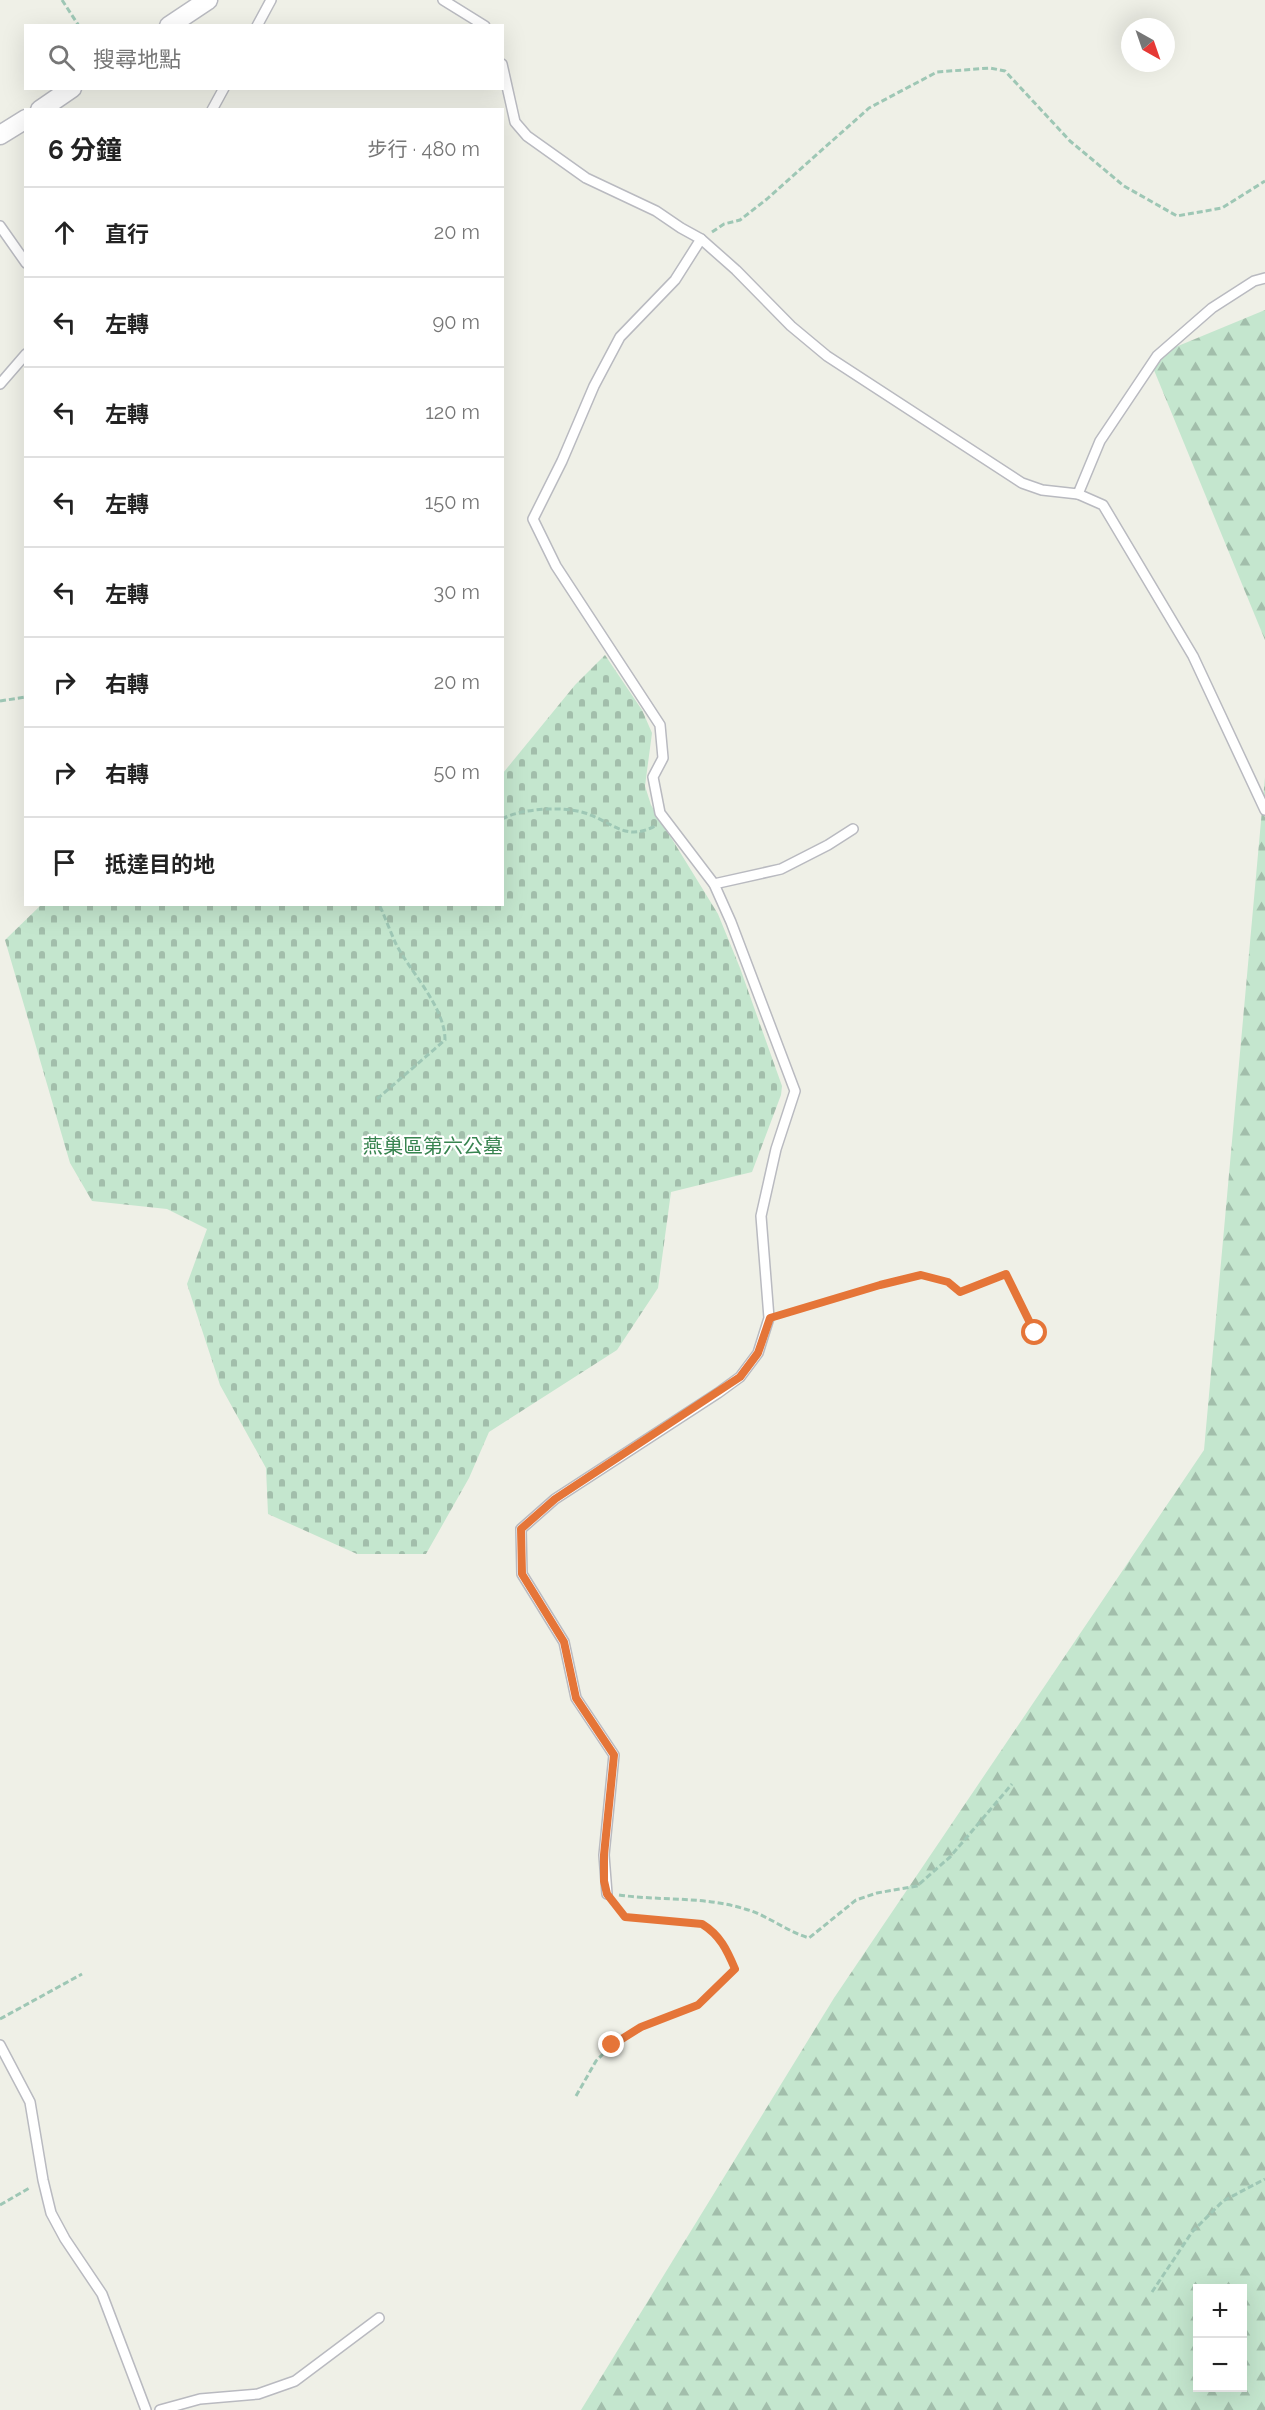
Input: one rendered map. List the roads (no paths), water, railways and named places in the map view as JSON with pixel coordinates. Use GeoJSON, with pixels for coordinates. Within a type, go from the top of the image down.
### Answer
{"type":"FeatureCollection","features":[{"type":"Feature","properties":{"kind":"street"},"geometry":{"type":"LineString","coordinates":[[172,24],[208,0]]}},
{"type":"Feature","properties":{"kind":"street"},"geometry":{"type":"LineString","coordinates":[[42,108],[69,90]]}},
{"type":"Feature","properties":{"kind":"street"},"geometry":{"type":"LineString","coordinates":[[0,135],[24,119]]}},
{"type":"Feature","properties":{"kind":"lane"},"geometry":{"type":"LineString","coordinates":[[258,24],[271,0]]}},
{"type":"Feature","properties":{"kind":"lane"},"geometry":{"type":"LineString","coordinates":[[443,0],[482,24]]}},
{"type":"Feature","properties":{"kind":"lane"},"geometry":{"type":"LineString","coordinates":[[504,73],[515,122],[527,136],[586,178],[656,211],[701,239],[736,270],[791,326],[827,356],[1022,483],[1042,490],[1078,494],[1103,505],[1193,656],[1265,810]]}},
{"type":"Feature","properties":{"kind":"lane"},"geometry":{"type":"LineString","coordinates":[[213,108],[223,90]]}},
{"type":"Feature","properties":{"kind":"lane"},"geometry":{"type":"LineString","coordinates":[[0,226],[24,260]]}},
{"type":"Feature","properties":{"kind":"lane"},"geometry":{"type":"LineString","coordinates":[[607,1894],[604,1855],[614,1755],[576,1698],[564,1642],[522,1574],[521,1529],[555,1499],[740,1377],[758,1353],[770,1318],[760,1216],[776,1149],[795,1091],[731,922],[714,884],[660,813],[653,777],[663,758],[660,725],[556,566],[533,519],[562,461],[594,386],[620,337],[675,280],[701,239]]}},
{"type":"Feature","properties":{"kind":"lane"},"geometry":{"type":"LineString","coordinates":[[1078,494],[1100,441],[1157,356],[1212,308],[1254,281],[1265,278]]}},
{"type":"Feature","properties":{"kind":"lane"},"geometry":{"type":"LineString","coordinates":[[0,384],[24,356]]}},
{"type":"Feature","properties":{"kind":"lane"},"geometry":{"type":"LineString","coordinates":[[714,884],[782,869],[853,829]]}},
{"type":"Feature","properties":{"kind":"lane"},"geometry":{"type":"LineString","coordinates":[[0,2045],[30,2102],[51,2213],[65,2239],[102,2294],[146,2410]]}},
{"type":"Feature","properties":{"kind":"lane"},"geometry":{"type":"LineString","coordinates":[[160,2410],[200,2399],[258,2394],[296,2381],[379,2318]]}},
{"type":"Feature","properties":{"kind":"park label","name":"燕巢區第六公墓"},"geometry":{"type":"Point","coordinates":[433,1146]}}]}
